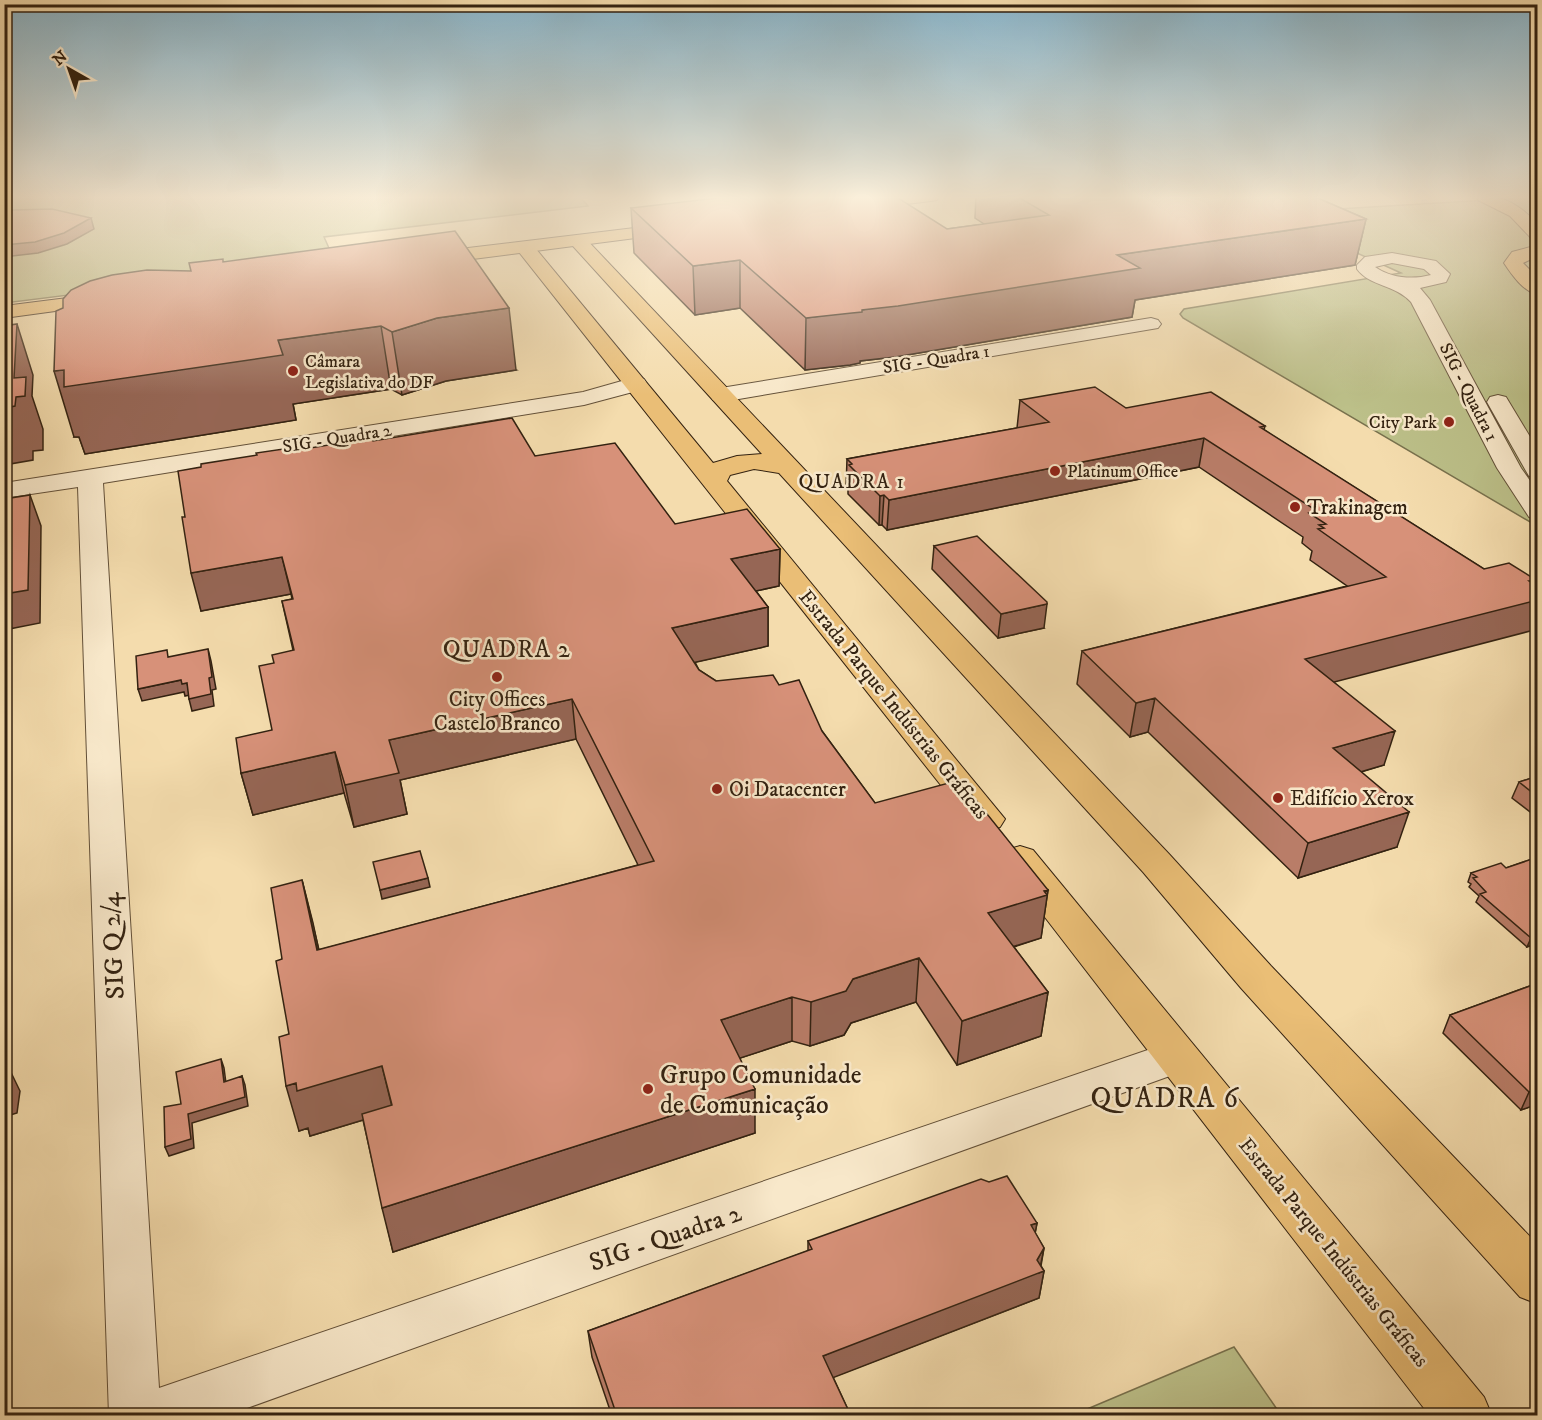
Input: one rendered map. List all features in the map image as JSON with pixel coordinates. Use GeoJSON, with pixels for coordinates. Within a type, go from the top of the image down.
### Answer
{"type":"FeatureCollection","features":[{"type":"Feature","properties":{"kind":"main road","name":"Estrada Parque Indústrias Gráficas"},"geometry":{"type":"LineString","coordinates":[[536,262],[1465,1416]]}},
{"type":"Feature","properties":{"kind":"main road"},"geometry":{"type":"LineString","coordinates":[[599,262],[1156,863],[1256,977],[1538,1281]]}},
{"type":"Feature","properties":{"kind":"main road"},"geometry":{"type":"LineString","coordinates":[[1514,262],[1514,266],[1529,276],[1538,289]]}},
{"type":"Feature","properties":{"kind":"main road"},"geometry":{"type":"LineString","coordinates":[[4,312],[120,297]]}},
{"type":"Feature","properties":{"kind":"main road"},"geometry":{"type":"LineString","coordinates":[[714,482],[720,470],[743,461],[769,462],[789,468]]}},
{"type":"Feature","properties":{"kind":"street"},"geometry":{"type":"LineString","coordinates":[[1362,262],[1371,273],[1394,281],[1432,281],[1439,278],[1441,274],[1437,269],[1419,262]]}},
{"type":"Feature","properties":{"kind":"street","name":"SIG - Quadra 1"},"geometry":{"type":"LineString","coordinates":[[1394,281],[1411,290],[1420,300],[1509,468],[1538,512]]}},
{"type":"Feature","properties":{"kind":"street","name":"SIG - Quadra 1"},"geometry":{"type":"LineString","coordinates":[[1432,281],[1428,287],[1442,302],[1458,327]]}},
{"type":"Feature","properties":{"kind":"street"},"geometry":{"type":"LineString","coordinates":[[721,395],[764,388],[784,394],[809,393],[1159,329]]}},
{"type":"Feature","properties":{"kind":"street","name":"SIG - Quadra 1"},"geometry":{"type":"LineString","coordinates":[[1490,387],[1538,471]]}},
{"type":"Feature","properties":{"kind":"street","name":"SIG - Quadra 2"},"geometry":{"type":"LineString","coordinates":[[4,491],[641,390]]}},
{"type":"Feature","properties":{"kind":"street","name":"SIG Q 2/4"},"geometry":{"type":"LineString","coordinates":[[90,478],[135,1416]]}},
{"type":"Feature","properties":{"kind":"street","name":"SIG - Quadra 2"},"geometry":{"type":"LineString","coordinates":[[152,1416],[1177,1056]]}},
{"type":"Feature","properties":{"kind":"green space"},"geometry":{"type":"Polygon","coordinates":[[[5,262],[322,262],[319,264],[5,303],[5,262]]]}},
{"type":"Feature","properties":{"kind":"green space","name":"City Park"},"geometry":{"type":"Polygon","coordinates":[[[1377,262],[1537,262],[1537,526],[1183,318],[1180,314],[1184,309],[1401,273],[1377,262]]]}},
{"type":"Feature","properties":{"kind":"green space"},"geometry":{"type":"Polygon","coordinates":[[[1234,1347],[1281,1415],[1073,1415],[1234,1347]]]}},
{"type":"Feature","properties":{"kind":"building"},"geometry":{"type":"Polygon","coordinates":[[[477,262],[509,308],[437,318],[392,332],[381,326],[278,340],[283,355],[64,387],[64,370],[54,371],[56,311],[63,308],[63,299],[71,290],[90,281],[112,275],[147,270],[191,271],[189,263],[477,262]]]}},
{"type":"Feature","properties":{"kind":"building"},"geometry":{"type":"Polygon","coordinates":[[[689,262],[722,262],[693,266],[689,262]]]}},
{"type":"Feature","properties":{"kind":"building"},"geometry":{"type":"Polygon","coordinates":[[[743,262],[1130,262],[1140,268],[862,310],[862,312],[806,318],[743,262]]]}},
{"type":"Feature","properties":{"kind":"building"},"geometry":{"type":"Polygon","coordinates":[[[17,324],[14,378],[26,377],[25,396],[16,397],[15,406],[4,408],[4,326],[17,324]]]}},
{"type":"Feature","properties":{"kind":"building"},"geometry":{"type":"Polygon","coordinates":[[[1095,387],[1126,408],[1211,392],[1265,426],[1260,427],[1484,569],[1509,563],[1536,580],[1529,581],[1538,587],[1538,600],[1305,659],[1395,731],[1333,748],[1409,812],[1308,843],[1155,698],[1136,703],[1082,651],[1386,577],[1318,529],[1324,528],[1319,525],[1326,524],[1309,513],[1317,511],[1204,438],[889,500],[884,495],[880,496],[849,465],[852,464],[847,459],[1049,422],[1020,400],[1095,387]]]}},
{"type":"Feature","properties":{"kind":"building"},"geometry":{"type":"Polygon","coordinates":[[[512,418],[535,456],[615,443],[675,524],[747,509],[780,549],[731,559],[768,607],[672,628],[699,670],[716,681],[773,675],[779,685],[799,680],[822,731],[875,803],[956,781],[963,784],[1048,890],[1044,891],[1047,895],[988,913],[1048,992],[962,1021],[919,958],[853,979],[846,991],[811,1002],[792,997],[721,1020],[755,1089],[382,1208],[362,1114],[392,1105],[382,1066],[297,1091],[296,1083],[286,1086],[279,1037],[289,1034],[276,961],[282,959],[271,888],[302,880],[317,950],[654,861],[572,699],[389,740],[399,773],[345,785],[335,752],[241,773],[236,738],[272,730],[259,666],[274,663],[272,655],[294,650],[282,601],[293,599],[282,557],[191,573],[182,517],[185,517],[178,471],[201,467],[201,464],[257,455],[256,453],[297,447],[298,450],[372,438],[373,441],[512,418]]]}},
{"type":"Feature","properties":{"kind":"building"},"geometry":{"type":"Polygon","coordinates":[[[30,495],[28,590],[4,594],[4,499],[30,495]]]}},
{"type":"Feature","properties":{"kind":"building"},"geometry":{"type":"Polygon","coordinates":[[[977,536],[1047,604],[1001,614],[934,546],[977,536]]]}},
{"type":"Feature","properties":{"kind":"building"},"geometry":{"type":"Polygon","coordinates":[[[208,649],[212,677],[209,678],[211,694],[189,699],[187,683],[182,684],[181,680],[138,689],[136,656],[167,650],[168,657],[208,649]]]}},
{"type":"Feature","properties":{"kind":"building"},"geometry":{"type":"Polygon","coordinates":[[[1538,776],[1538,797],[1519,782],[1538,776]]]}},
{"type":"Feature","properties":{"kind":"building"},"geometry":{"type":"Polygon","coordinates":[[[420,851],[428,878],[380,890],[373,862],[420,851]]]}},
{"type":"Feature","properties":{"kind":"building"},"geometry":{"type":"Polygon","coordinates":[[[1538,857],[1538,909],[1533,911],[1538,914],[1538,935],[1531,938],[1480,894],[1486,892],[1473,878],[1477,877],[1471,873],[1501,863],[1506,868],[1538,857]]]}},
{"type":"Feature","properties":{"kind":"building"},"geometry":{"type":"Polygon","coordinates":[[[1538,983],[1538,1089],[1529,1092],[1450,1015],[1538,983]]]}},
{"type":"Feature","properties":{"kind":"building"},"geometry":{"type":"Polygon","coordinates":[[[221,1059],[224,1082],[242,1076],[245,1097],[188,1114],[191,1139],[165,1147],[164,1107],[181,1104],[176,1072],[221,1059]]]}},
{"type":"Feature","properties":{"kind":"building"},"geometry":{"type":"Polygon","coordinates":[[[1007,1176],[1037,1223],[1031,1225],[1044,1248],[1037,1260],[1044,1271],[823,1356],[851,1416],[617,1416],[588,1331],[812,1249],[808,1241],[981,1179],[989,1182],[1007,1176]]]}},
{"type":"Feature","properties":{"kind":"place","name":"Câmara Legislativa do DF"},"geometry":{"type":"Point","coordinates":[293,371]}},
{"type":"Feature","properties":{"kind":"place","name":"City Park"},"geometry":{"type":"Point","coordinates":[1449,422]}},
{"type":"Feature","properties":{"kind":"place","name":"Platinum Office"},"geometry":{"type":"Point","coordinates":[1055,471]}},
{"type":"Feature","properties":{"kind":"place","name":"Trakinagem"},"geometry":{"type":"Point","coordinates":[1295,507]}},
{"type":"Feature","properties":{"kind":"place","name":"City Offices Castelo Branco"},"geometry":{"type":"Point","coordinates":[497,677]}},
{"type":"Feature","properties":{"kind":"place","name":"Oi Datacenter"},"geometry":{"type":"Point","coordinates":[717,789]}},
{"type":"Feature","properties":{"kind":"place","name":"Edifício Xerox"},"geometry":{"type":"Point","coordinates":[1278,798]}},
{"type":"Feature","properties":{"kind":"place","name":"Grupo Comunidade de Comunicação"},"geometry":{"type":"Point","coordinates":[648,1089]}},
{"type":"Feature","properties":{"kind":"district","name":"QUADRA 1"},"geometry":{"type":"Point","coordinates":[852,481]}},
{"type":"Feature","properties":{"kind":"district","name":"QUADRA 2"},"geometry":{"type":"Point","coordinates":[507,649]}},
{"type":"Feature","properties":{"kind":"district","name":"QUADRA 6"},"geometry":{"type":"Point","coordinates":[1165,1097]}}]}
